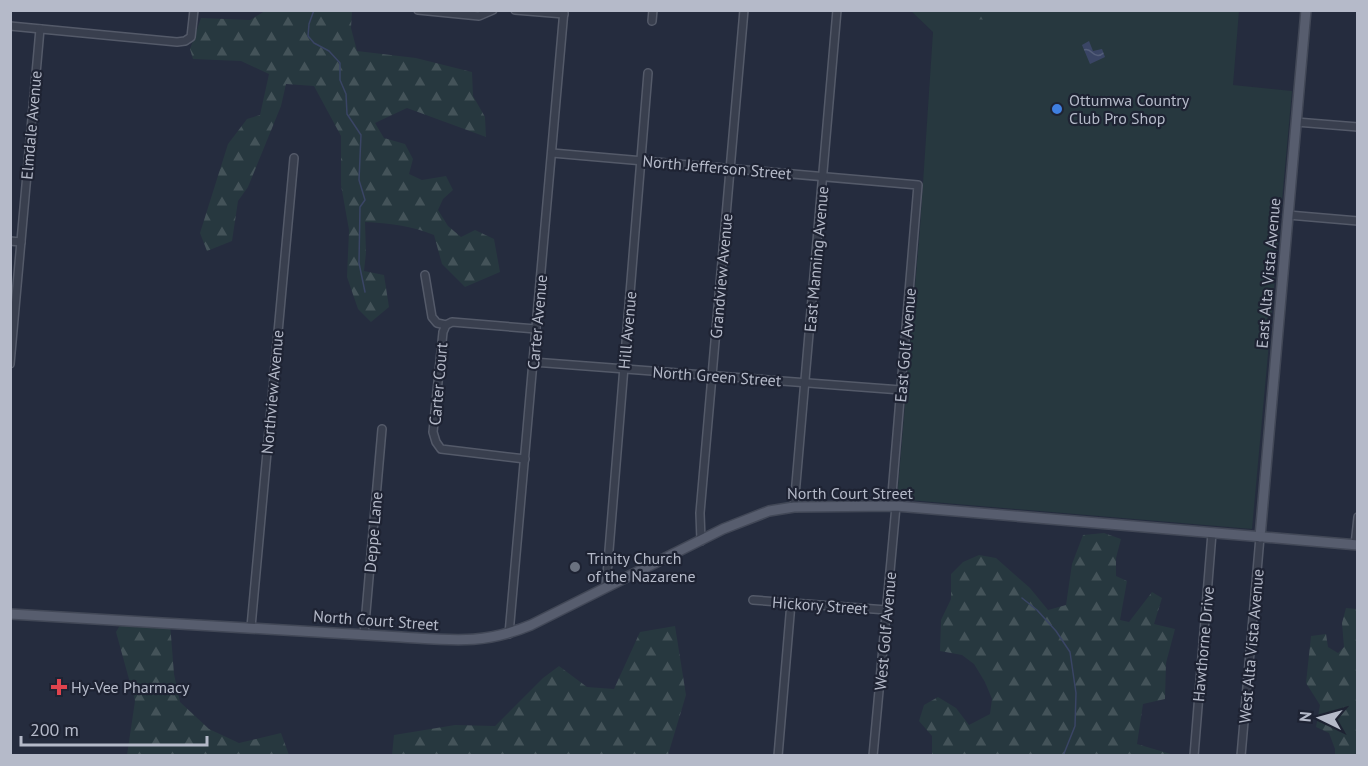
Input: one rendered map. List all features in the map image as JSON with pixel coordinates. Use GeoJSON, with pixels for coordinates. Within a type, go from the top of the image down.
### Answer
{"type":"FeatureCollection","features":[{"type":"Feature","properties":{"kind":"main road","name":"East Alta Vista Avenue"},"geometry":{"type":"LineString","coordinates":[[1260,537],[1306,10]]}},
{"type":"Feature","properties":{"kind":"main road","name":"North Court Street"},"geometry":{"type":"LineString","coordinates":[[10,614],[476,640],[510,634],[757,515],[794,507],[893,506],[1356,545]]}},
{"type":"Feature","properties":{"kind":"street"},"geometry":{"type":"LineString","coordinates":[[10,26],[185,41],[191,37],[194,10]]}},
{"type":"Feature","properties":{"kind":"street"},"geometry":{"type":"LineString","coordinates":[[418,10],[479,16],[493,10]]}},
{"type":"Feature","properties":{"kind":"street"},"geometry":{"type":"LineString","coordinates":[[515,10],[564,12]]}},
{"type":"Feature","properties":{"kind":"street"},"geometry":{"type":"LineString","coordinates":[[652,21],[653,10]]}},
{"type":"Feature","properties":{"kind":"street","name":"Grandview Avenue"},"geometry":{"type":"LineString","coordinates":[[701,541],[700,513],[744,10]]}},
{"type":"Feature","properties":{"kind":"street","name":"East Manning Avenue"},"geometry":{"type":"LineString","coordinates":[[794,507],[837,10]]}},
{"type":"Feature","properties":{"kind":"street","name":"Carter Avenue"},"geometry":{"type":"LineString","coordinates":[[510,634],[564,12]]}},
{"type":"Feature","properties":{"kind":"street","name":"Elmdale Avenue"},"geometry":{"type":"LineString","coordinates":[[10,364],[40,29]]}},
{"type":"Feature","properties":{"kind":"street","name":"Hill Avenue"},"geometry":{"type":"LineString","coordinates":[[606,587],[648,73]]}},
{"type":"Feature","properties":{"kind":"street"},"geometry":{"type":"LineString","coordinates":[[1296,122],[1358,127]]}},
{"type":"Feature","properties":{"kind":"street","name":"North Jefferson Street"},"geometry":{"type":"LineString","coordinates":[[552,153],[918,184]]}},
{"type":"Feature","properties":{"kind":"street","name":"Northview Avenue"},"geometry":{"type":"LineString","coordinates":[[251,627],[294,158]]}},
{"type":"Feature","properties":{"kind":"street","name":"East Golf Avenue"},"geometry":{"type":"LineString","coordinates":[[893,506],[918,184]]}},
{"type":"Feature","properties":{"kind":"street"},"geometry":{"type":"LineString","coordinates":[[1287,215],[1358,221]]}},
{"type":"Feature","properties":{"kind":"street"},"geometry":{"type":"LineString","coordinates":[[10,241],[21,242]]}},
{"type":"Feature","properties":{"kind":"street"},"geometry":{"type":"LineString","coordinates":[[425,275],[432,317],[437,323],[447,325]]}},
{"type":"Feature","properties":{"kind":"street","name":"Carter Court"},"geometry":{"type":"LineString","coordinates":[[525,459],[441,449],[433,432],[443,332],[447,325],[452,322],[536,329]]}},
{"type":"Feature","properties":{"kind":"street","name":"North Green Street"},"geometry":{"type":"LineString","coordinates":[[533,362],[901,390]]}},
{"type":"Feature","properties":{"kind":"street","name":"Deppe Lane"},"geometry":{"type":"LineString","coordinates":[[364,635],[382,429]]}},
{"type":"Feature","properties":{"kind":"street","name":"West Golf Avenue"},"geometry":{"type":"LineString","coordinates":[[873,756],[893,506]]}},
{"type":"Feature","properties":{"kind":"street"},"geometry":{"type":"LineString","coordinates":[[1356,545],[1358,517]]}},
{"type":"Feature","properties":{"kind":"street","name":"Hawthorne Drive"},"geometry":{"type":"LineString","coordinates":[[1194,756],[1212,533]]}},
{"type":"Feature","properties":{"kind":"street","name":"West Alta Vista Avenue"},"geometry":{"type":"LineString","coordinates":[[1241,756],[1260,537]]}},
{"type":"Feature","properties":{"kind":"street","name":"Hickory Street"},"geometry":{"type":"LineString","coordinates":[[753,600],[886,610]]}},
{"type":"Feature","properties":{"kind":"street"},"geometry":{"type":"LineString","coordinates":[[778,756],[791,603]]}},
{"type":"Feature","properties":{"kind":"green space"},"geometry":{"type":"Polygon","coordinates":[[[265,11],[352,11],[351,28],[357,51],[416,58],[472,72],[473,96],[485,117],[486,137],[407,108],[375,123],[384,138],[405,144],[413,159],[409,174],[422,180],[446,176],[453,190],[443,199],[438,210],[448,226],[461,237],[475,230],[494,239],[500,272],[465,287],[442,264],[434,235],[400,225],[365,222],[364,271],[384,275],[389,307],[371,322],[358,309],[347,277],[349,230],[341,185],[341,136],[314,86],[286,84],[281,106],[248,187],[238,201],[232,241],[207,251],[200,233],[228,144],[247,119],[260,115],[269,74],[241,61],[193,59],[190,49],[201,18],[250,20],[265,11]]]}},
{"type":"Feature","properties":{"kind":"green space"},"geometry":{"type":"Polygon","coordinates":[[[911,11],[1239,11],[1233,85],[1292,91],[1252,529],[897,499],[920,228],[933,32],[911,11]]]}},
{"type":"Feature","properties":{"kind":"green space"},"geometry":{"type":"Polygon","coordinates":[[[969,11],[999,11],[983,20],[977,19],[969,11]]]}},
{"type":"Feature","properties":{"kind":"green space"},"geometry":{"type":"Polygon","coordinates":[[[1104,533],[1121,539],[1116,558],[1116,576],[1127,581],[1120,620],[1129,622],[1152,592],[1162,598],[1154,624],[1175,629],[1166,663],[1165,699],[1143,704],[1137,744],[1174,755],[932,755],[932,736],[919,721],[924,705],[938,697],[956,708],[969,725],[990,714],[992,699],[974,664],[962,655],[940,651],[941,620],[951,599],[951,574],[963,562],[979,555],[996,558],[1030,588],[1048,610],[1066,605],[1072,564],[1083,535],[1104,533]]]}},
{"type":"Feature","properties":{"kind":"green space"},"geometry":{"type":"Polygon","coordinates":[[[1346,608],[1357,609],[1357,755],[1335,755],[1329,733],[1316,727],[1320,705],[1306,683],[1311,636],[1326,634],[1328,647],[1338,653],[1344,647],[1342,623],[1346,608]]]}},
{"type":"Feature","properties":{"kind":"green space"},"geometry":{"type":"Polygon","coordinates":[[[123,620],[170,623],[174,674],[180,702],[209,729],[239,743],[281,733],[289,755],[127,755],[135,701],[116,632],[123,620]]]}},
{"type":"Feature","properties":{"kind":"green space"},"geometry":{"type":"Polygon","coordinates":[[[675,626],[686,695],[668,755],[392,755],[394,735],[455,725],[495,726],[543,678],[559,666],[587,687],[614,689],[640,632],[675,626]]]}},
{"type":"Feature","properties":{"kind":"water"},"geometry":{"type":"Polygon","coordinates":[[[1089,41],[1093,51],[1102,49],[1105,57],[1090,64],[1082,45],[1089,41]]]}},
{"type":"Feature","properties":{"kind":"waterway"},"geometry":{"type":"LineString","coordinates":[[314,10],[308,36],[314,43],[329,51],[340,63],[340,80],[346,94],[347,114],[361,135],[359,180],[365,200],[360,207],[359,263],[365,292]]}},
{"type":"Feature","properties":{"kind":"waterway"},"geometry":{"type":"LineString","coordinates":[[1022,598],[1037,610],[1056,631],[1070,652],[1076,693],[1075,726],[1063,756]]}},
{"type":"Feature","properties":{"kind":"place","name":"Ottumwa Country Club Pro Shop"},"geometry":{"type":"Point","coordinates":[1057,109]}},
{"type":"Feature","properties":{"kind":"place","name":"Trinity Church of the Nazarene"},"geometry":{"type":"Point","coordinates":[575,567]}},
{"type":"Feature","properties":{"kind":"place","name":"Hy-Vee Pharmacy"},"geometry":{"type":"Point","coordinates":[59,687]}}]}
